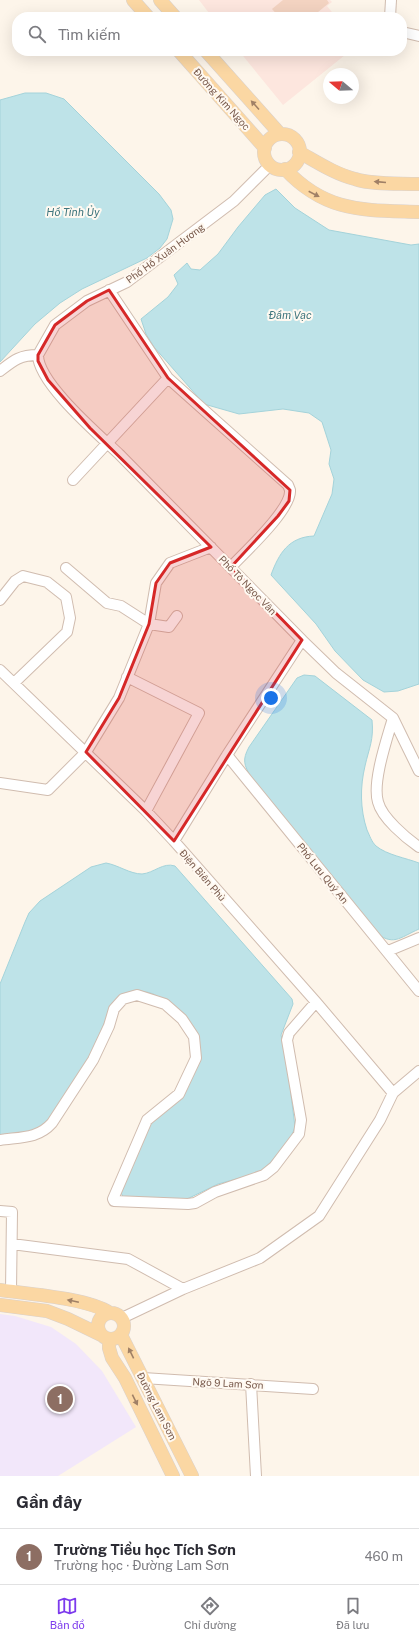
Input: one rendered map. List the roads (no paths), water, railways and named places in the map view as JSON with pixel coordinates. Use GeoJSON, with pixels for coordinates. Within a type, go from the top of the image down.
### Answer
{"type":"FeatureCollection","features":[{"type":"Feature","properties":{"kind":"main road"},"geometry":{"type":"LineString","coordinates":[[133,0],[144,12]]}},
{"type":"Feature","properties":{"kind":"main road"},"geometry":{"type":"LineString","coordinates":[[160,0],[171,12]]}},
{"type":"Feature","properties":{"kind":"main road","name":"Đường Kim Ngọc"},"geometry":{"type":"LineString","coordinates":[[183,56],[265,148]]}},
{"type":"Feature","properties":{"kind":"main road","name":"Đường Kim Ngọc"},"geometry":{"type":"LineString","coordinates":[[210,56],[280,134]]}},
{"type":"Feature","properties":{"kind":"main road"},"geometry":{"type":"LineString","coordinates":[[284,170],[296,162],[299,152],[298,144],[295,140],[288,135],[280,134],[270,138],[265,148],[265,158],[270,166],[284,170],[309,192],[339,206],[366,210],[419,212]]}},
{"type":"Feature","properties":{"kind":"main road"},"geometry":{"type":"LineString","coordinates":[[299,152],[328,168],[355,180],[419,184]]}},
{"type":"Feature","properties":{"kind":"main road"},"geometry":{"type":"LineString","coordinates":[[5,1290],[68,1300],[102,1308],[110,1313],[114,1313],[122,1318],[125,1327],[110,1337]]}},
{"type":"Feature","properties":{"kind":"main road"},"geometry":{"type":"LineString","coordinates":[[0,1304],[47,1311],[110,1337]]}},
{"type":"Feature","properties":{"kind":"main road"},"geometry":{"type":"LineString","coordinates":[[110,1313],[105,1314],[99,1321],[98,1331],[110,1337]]}},
{"type":"Feature","properties":{"kind":"main road","name":"Đường Lam Sơn"},"geometry":{"type":"LineString","coordinates":[[110,1337],[143,1378],[192,1476]]}},
{"type":"Feature","properties":{"kind":"main road","name":"Đường Lam Sơn"},"geometry":{"type":"LineString","coordinates":[[110,1337],[109,1348],[112,1358],[125,1378],[173,1476]]}},
{"type":"Feature","properties":{"kind":"street"},"geometry":{"type":"LineString","coordinates":[[390,12],[391,0]]}},
{"type":"Feature","properties":{"kind":"street"},"geometry":{"type":"LineString","coordinates":[[407,33],[419,36]]}},
{"type":"Feature","properties":{"kind":"street","name":"Phố Hồ Xuân Hương"},"geometry":{"type":"LineString","coordinates":[[38,355],[55,325],[87,300],[127,282],[234,201],[270,166]]}},
{"type":"Feature","properties":{"kind":"street"},"geometry":{"type":"LineString","coordinates":[[109,290],[168,378],[288,485],[290,490],[289,501],[278,516],[231,567]]}},
{"type":"Feature","properties":{"kind":"street"},"geometry":{"type":"LineString","coordinates":[[0,371],[14,360],[25,355],[38,355]]}},
{"type":"Feature","properties":{"kind":"street","name":"Phố Tô Ngọc Vân"},"geometry":{"type":"LineString","coordinates":[[38,355],[38,361],[48,380],[90,428],[107,443],[336,673],[392,718]]}},
{"type":"Feature","properties":{"kind":"street"},"geometry":{"type":"LineString","coordinates":[[73,480],[168,378]]}},
{"type":"Feature","properties":{"kind":"street"},"geometry":{"type":"LineString","coordinates":[[0,783],[48,790],[86,752],[119,698],[149,624],[156,583],[170,563],[211,547]]}},
{"type":"Feature","properties":{"kind":"street"},"geometry":{"type":"LineString","coordinates":[[66,568],[107,603],[121,606],[149,624],[169,627],[177,616]]}},
{"type":"Feature","properties":{"kind":"street"},"geometry":{"type":"LineString","coordinates":[[0,600],[15,581],[23,576],[47,582],[66,597],[70,618],[67,632],[14,683]]}},
{"type":"Feature","properties":{"kind":"street"},"geometry":{"type":"LineString","coordinates":[[174,841],[226,755],[302,640]]}},
{"type":"Feature","properties":{"kind":"street","name":"Điện Biên Phủ"},"geometry":{"type":"LineString","coordinates":[[0,670],[86,752],[174,841],[316,1002],[392,1093]]}},
{"type":"Feature","properties":{"kind":"street"},"geometry":{"type":"LineString","coordinates":[[127,677],[199,713],[146,811]]}},
{"type":"Feature","properties":{"kind":"street"},"geometry":{"type":"LineString","coordinates":[[392,718],[419,771]]}},
{"type":"Feature","properties":{"kind":"street"},"geometry":{"type":"LineString","coordinates":[[392,718],[377,779],[377,802],[383,814],[410,841],[419,847]]}},
{"type":"Feature","properties":{"kind":"street","name":"Phố Lưu Quý An"},"geometry":{"type":"LineString","coordinates":[[226,755],[388,951],[419,991]]}},
{"type":"Feature","properties":{"kind":"street"},"geometry":{"type":"LineString","coordinates":[[388,951],[419,938]]}},
{"type":"Feature","properties":{"kind":"street"},"geometry":{"type":"LineString","coordinates":[[0,1140],[35,1135],[45,1131],[93,1060],[109,1026],[114,1009],[123,999],[137,995],[165,1004],[182,1019],[194,1037],[196,1058],[179,1094],[147,1120],[113,1195],[114,1201],[195,1203],[215,1192],[264,1175],[274,1167],[299,1134],[301,1120],[287,1040],[289,1033],[316,1002]]}},
{"type":"Feature","properties":{"kind":"street"},"geometry":{"type":"LineString","coordinates":[[122,1318],[183,1289],[260,1258],[319,1216],[380,1120],[392,1093],[419,1071]]}},
{"type":"Feature","properties":{"kind":"street"},"geometry":{"type":"LineString","coordinates":[[0,1212],[12,1212],[12,1244],[5,1290]]}},
{"type":"Feature","properties":{"kind":"street"},"geometry":{"type":"LineString","coordinates":[[12,1244],[128,1259],[183,1289]]}},
{"type":"Feature","properties":{"kind":"street","name":"Ngõ 9 Lam Sơn"},"geometry":{"type":"LineString","coordinates":[[143,1378],[313,1389]]}},
{"type":"Feature","properties":{"kind":"street"},"geometry":{"type":"LineString","coordinates":[[251,1384],[256,1476]]}},
{"type":"Feature","properties":{"kind":"water","name":"Hồ Tỉnh Ủy"},"geometry":{"type":"Polygon","coordinates":[[[25,93],[46,93],[64,99],[159,194],[171,210],[173,219],[167,239],[160,248],[147,258],[82,289],[60,303],[35,324],[0,362],[0,100],[25,93]]]}},
{"type":"Feature","properties":{"kind":"water","name":"Đầm Vạc"},"geometry":{"type":"Polygon","coordinates":[[[276,189],[295,208],[329,230],[411,245],[419,244],[419,684],[398,691],[384,692],[363,680],[335,651],[316,624],[271,575],[286,548],[298,539],[314,536],[332,494],[334,479],[329,464],[331,450],[322,422],[309,413],[283,409],[239,414],[204,404],[154,347],[146,334],[141,319],[168,297],[178,284],[174,275],[187,263],[191,269],[200,270],[218,254],[265,195],[276,189]]]}},
{"type":"Feature","properties":{"kind":"water"},"geometry":{"type":"Polygon","coordinates":[[[304,675],[315,676],[372,720],[372,739],[363,774],[362,790],[363,814],[367,830],[373,842],[380,849],[419,863],[419,929],[401,938],[391,940],[386,939],[374,931],[251,777],[245,766],[245,755],[249,747],[297,678],[304,675]]]}},
{"type":"Feature","properties":{"kind":"water"},"geometry":{"type":"Polygon","coordinates":[[[106,863],[138,874],[151,872],[166,865],[175,866],[292,999],[293,1004],[281,1035],[287,1062],[295,1127],[291,1137],[270,1163],[258,1173],[218,1184],[185,1200],[124,1198],[121,1193],[151,1121],[174,1103],[199,1051],[165,1003],[150,993],[143,991],[129,993],[122,996],[112,1005],[92,1052],[51,1119],[37,1130],[0,1137],[0,984],[29,913],[40,901],[91,867],[106,863]]]}},
{"type":"Feature","properties":{"kind":"place","name":"Trường Tiểu học Tích Sơn"},"geometry":{"type":"Point","coordinates":[60,1399]}}]}
